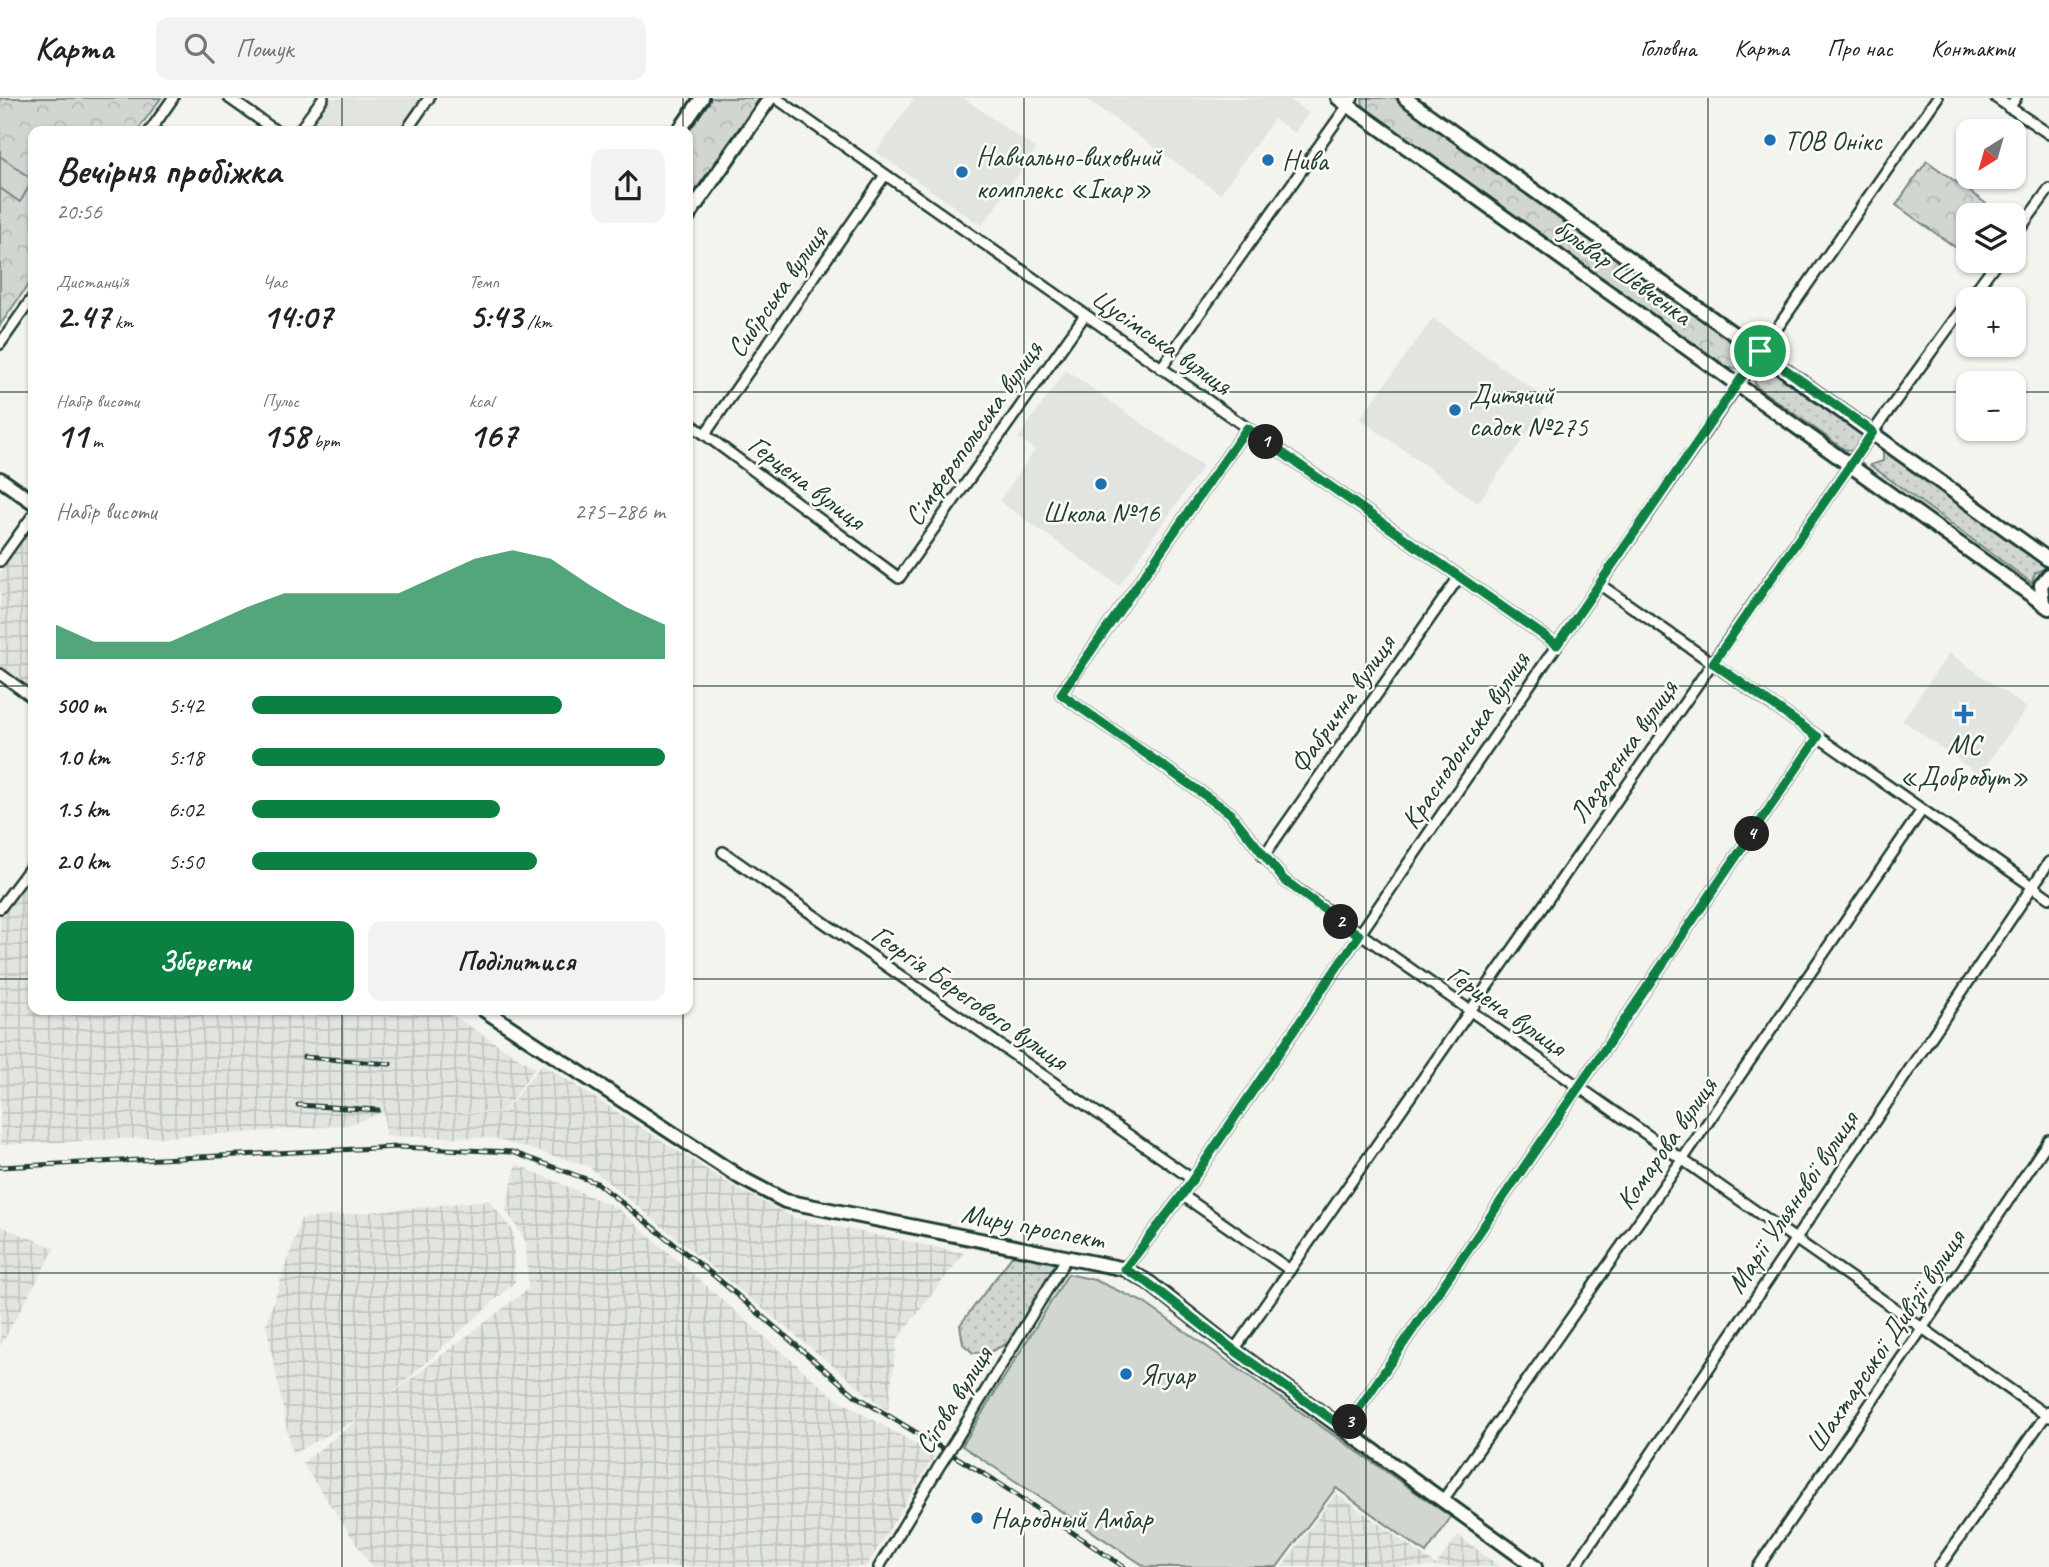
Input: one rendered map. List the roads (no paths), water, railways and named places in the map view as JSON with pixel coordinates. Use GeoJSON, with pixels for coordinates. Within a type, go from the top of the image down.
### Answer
{"type":"FeatureCollection","features":[{"type":"Feature","properties":{"kind":"main road"},"geometry":{"type":"LineString","coordinates":[[682,126],[702,98]]}},
{"type":"Feature","properties":{"kind":"main road"},"geometry":{"type":"LineString","coordinates":[[693,209],[770,98]]}},
{"type":"Feature","properties":{"kind":"main road","name":"бульвар Шевченка"},"geometry":{"type":"LineString","coordinates":[[1405,98],[2049,559]]}},
{"type":"Feature","properties":{"kind":"main road","name":"бульвар Шевченка"},"geometry":{"type":"LineString","coordinates":[[1347,100],[2046,605]]}},
{"type":"Feature","properties":{"kind":"main road"},"geometry":{"type":"LineString","coordinates":[[0,479],[28,499]]}},
{"type":"Feature","properties":{"kind":"main road"},"geometry":{"type":"LineString","coordinates":[[2046,605],[2041,585],[2049,575]]}},
{"type":"Feature","properties":{"kind":"main road","name":"Миру проспект"},"geometry":{"type":"LineString","coordinates":[[492,1015],[768,1195],[801,1206],[1125,1269],[1147,1282],[1234,1350],[1535,1567]]}},
{"type":"Feature","properties":{"kind":"street"},"geometry":{"type":"LineString","coordinates":[[153,126],[173,98]]}},
{"type":"Feature","properties":{"kind":"street"},"geometry":{"type":"LineString","coordinates":[[229,98],[269,126]]}},
{"type":"Feature","properties":{"kind":"street"},"geometry":{"type":"LineString","coordinates":[[303,126],[323,98]]}},
{"type":"Feature","properties":{"kind":"street"},"geometry":{"type":"LineString","coordinates":[[409,126],[429,98]]}},
{"type":"Feature","properties":{"kind":"street","name":"Цусімська вулиця"},"geometry":{"type":"LineString","coordinates":[[776,98],[1557,645]]}},
{"type":"Feature","properties":{"kind":"street","name":"Краснодонська вулиця"},"geometry":{"type":"LineString","coordinates":[[1125,1269],[1182,1195],[1557,645],[1937,98]]}},
{"type":"Feature","properties":{"kind":"street"},"geometry":{"type":"LineString","coordinates":[[1996,98],[2049,134]]}},
{"type":"Feature","properties":{"kind":"street"},"geometry":{"type":"LineString","coordinates":[[2009,108],[2016,98]]}},
{"type":"Feature","properties":{"kind":"street"},"geometry":{"type":"LineString","coordinates":[[1161,368],[1347,100]]}},
{"type":"Feature","properties":{"kind":"street","name":"Сибірська вулиця"},"geometry":{"type":"LineString","coordinates":[[705,434],[885,175]]}},
{"type":"Feature","properties":{"kind":"street"},"geometry":{"type":"LineString","coordinates":[[2026,221],[2049,189]]}},
{"type":"Feature","properties":{"kind":"street","name":"Лазаренка вулиця"},"geometry":{"type":"LineString","coordinates":[[1234,1350],[1873,432],[1988,273]]}},
{"type":"Feature","properties":{"kind":"street"},"geometry":{"type":"LineString","coordinates":[[1,341],[28,304]]}},
{"type":"Feature","properties":{"kind":"street","name":"Сімферопольська вулиця"},"geometry":{"type":"LineString","coordinates":[[899,578],[1085,314]]}},
{"type":"Feature","properties":{"kind":"street","name":"Герцена вулиця"},"geometry":{"type":"LineString","coordinates":[[693,426],[899,578]]}},
{"type":"Feature","properties":{"kind":"street","name":"Герцена вулиця"},"geometry":{"type":"LineString","coordinates":[[1247,428],[1061,694],[1230,813],[1284,880],[1359,935],[2048,1414]]}},
{"type":"Feature","properties":{"kind":"street"},"geometry":{"type":"LineString","coordinates":[[0,561],[28,522]]}},
{"type":"Feature","properties":{"kind":"street","name":"Фабрична вулиця"},"geometry":{"type":"LineString","coordinates":[[1263,857],[1459,577]]}},
{"type":"Feature","properties":{"kind":"street"},"geometry":{"type":"LineString","coordinates":[[1600,584],[2049,898]]}},
{"type":"Feature","properties":{"kind":"street"},"geometry":{"type":"LineString","coordinates":[[0,674],[28,694]]}},
{"type":"Feature","properties":{"kind":"street"},"geometry":{"type":"LineString","coordinates":[[1345,1429],[1818,737]]}},
{"type":"Feature","properties":{"kind":"street","name":"Комарова вулиця"},"geometry":{"type":"LineString","coordinates":[[1443,1500],[1682,1160],[1922,810]]}},
{"type":"Feature","properties":{"kind":"street","name":"Георгія Берегового вулиця"},"geometry":{"type":"LineString","coordinates":[[723,852],[1192,1179]]}},
{"type":"Feature","properties":{"kind":"street","name":"Марії Ульянової вулиця"},"geometry":{"type":"LineString","coordinates":[[1575,1567],[2049,862]]}},
{"type":"Feature","properties":{"kind":"street"},"geometry":{"type":"LineString","coordinates":[[0,908],[28,870]]}},
{"type":"Feature","properties":{"kind":"street","name":"Шахтарської Дивізії вулиця"},"geometry":{"type":"LineString","coordinates":[[1758,1567],[2049,1140]]}},
{"type":"Feature","properties":{"kind":"street"},"geometry":{"type":"LineString","coordinates":[[1182,1195],[1290,1270]]}},
{"type":"Feature","properties":{"kind":"street","name":"Сігова вулиця"},"geometry":{"type":"LineString","coordinates":[[879,1567],[1067,1257]]}},
{"type":"Feature","properties":{"kind":"street"},"geometry":{"type":"LineString","coordinates":[[1939,1567],[2048,1414]]}},
{"type":"Feature","properties":{"kind":"railway"},"geometry":{"type":"LineString","coordinates":[[304,1057],[390,1064]]}},
{"type":"Feature","properties":{"kind":"railway"},"geometry":{"type":"LineString","coordinates":[[298,1105],[378,1110]]}},
{"type":"Feature","properties":{"kind":"railway"},"geometry":{"type":"LineString","coordinates":[[0,1167],[397,1147],[512,1152],[597,1183],[717,1278],[856,1396],[994,1480],[1124,1567]]}},
{"type":"Feature","properties":{"kind":"place","name":"ТОВ Онікс"},"geometry":{"type":"Point","coordinates":[1770,140]}},
{"type":"Feature","properties":{"kind":"place","name":"Нива"},"geometry":{"type":"Point","coordinates":[1268,160]}},
{"type":"Feature","properties":{"kind":"place","name":"Навчально-виховний комплекс «Ікар»"},"geometry":{"type":"Point","coordinates":[962,172]}},
{"type":"Feature","properties":{"kind":"place","name":"Дитячий садок №275"},"geometry":{"type":"Point","coordinates":[1455,410]}},
{"type":"Feature","properties":{"kind":"place","name":"Школа №16"},"geometry":{"type":"Point","coordinates":[1101,484]}},
{"type":"Feature","properties":{"kind":"place","name":"МС «Добробут»"},"geometry":{"type":"Point","coordinates":[1964,714]}},
{"type":"Feature","properties":{"kind":"place","name":"Ягуар"},"geometry":{"type":"Point","coordinates":[1126,1374]}},
{"type":"Feature","properties":{"kind":"place","name":"Народный Амбар"},"geometry":{"type":"Point","coordinates":[977,1518]}}]}
